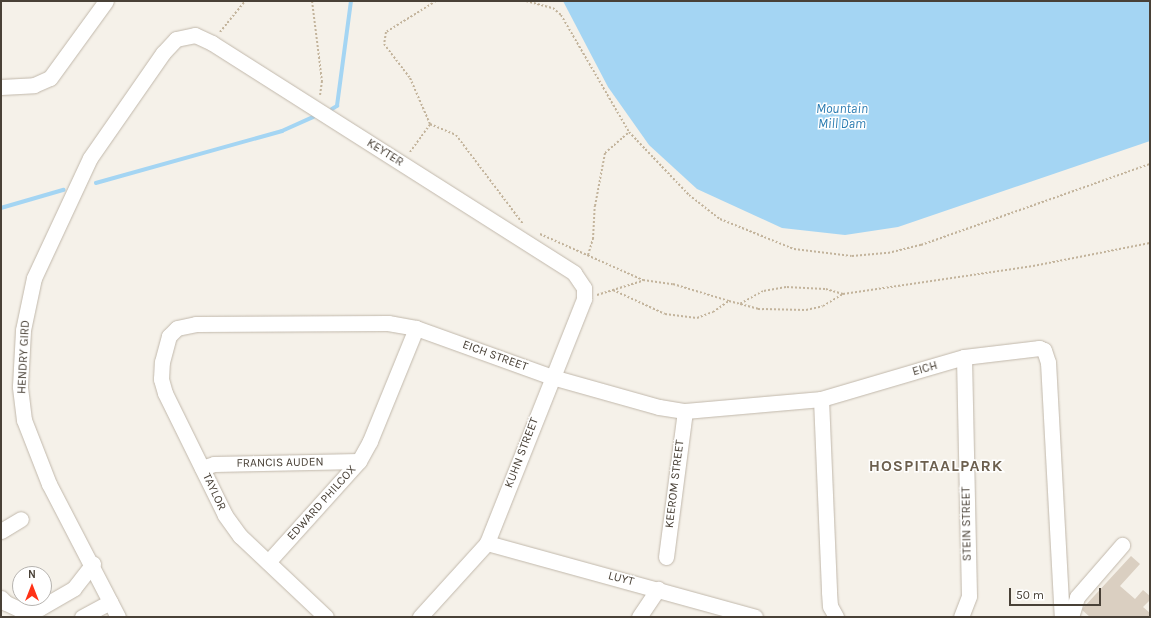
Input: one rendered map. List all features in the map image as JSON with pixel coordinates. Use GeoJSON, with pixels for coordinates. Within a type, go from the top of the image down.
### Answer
{"type":"FeatureCollection","features":[{"type":"Feature","properties":{"kind":"street"},"geometry":{"type":"LineString","coordinates":[[1,87],[34,85],[50,78],[106,1]]}},
{"type":"Feature","properties":{"kind":"street","name":"KEYTER"},"geometry":{"type":"LineString","coordinates":[[195,35],[212,43],[574,273],[584,288],[584,299]]}},
{"type":"Feature","properties":{"kind":"street","name":"HENDRY GIRD"},"geometry":{"type":"LineString","coordinates":[[118,617],[93,564],[49,484],[24,420],[20,386],[23,330],[34,278],[90,158],[163,53],[176,39],[195,35]]}},
{"type":"Feature","properties":{"kind":"street","name":"KUHN STREET"},"geometry":{"type":"LineString","coordinates":[[420,617],[487,543],[584,299]]}},
{"type":"Feature","properties":{"kind":"street","name":"EICH STREET"},"geometry":{"type":"LineString","coordinates":[[169,336],[177,328],[196,324],[388,323],[416,328],[552,377],[659,407],[685,411],[821,399]]}},
{"type":"Feature","properties":{"kind":"street","name":"EDWARD PHILCOX"},"geometry":{"type":"LineString","coordinates":[[268,562],[358,462],[370,440],[416,328]]}},
{"type":"Feature","properties":{"kind":"street","name":"TAYLOR"},"geometry":{"type":"LineString","coordinates":[[169,336],[162,362],[161,379],[165,393],[225,516],[240,536],[326,617]]}},
{"type":"Feature","properties":{"kind":"street","name":"EICH"},"geometry":{"type":"LineString","coordinates":[[821,399],[964,357],[1031,347],[1044,350],[1048,362],[1062,617]]}},
{"type":"Feature","properties":{"kind":"street","name":"STEIN STREET"},"geometry":{"type":"LineString","coordinates":[[961,617],[969,596],[964,357]]}},
{"type":"Feature","properties":{"kind":"street"},"geometry":{"type":"LineString","coordinates":[[821,399],[829,592],[830,606],[836,617]]}},
{"type":"Feature","properties":{"kind":"street","name":"KEEROM STREET"},"geometry":{"type":"LineString","coordinates":[[666,557],[685,411]]}},
{"type":"Feature","properties":{"kind":"street","name":"FRANCIS AUDEN"},"geometry":{"type":"LineString","coordinates":[[202,468],[214,464],[358,462]]}},
{"type":"Feature","properties":{"kind":"street"},"geometry":{"type":"LineString","coordinates":[[1,531],[21,519]]}},
{"type":"Feature","properties":{"kind":"street","name":"LUYT"},"geometry":{"type":"LineString","coordinates":[[487,543],[755,617]]}},
{"type":"Feature","properties":{"kind":"street"},"geometry":{"type":"LineString","coordinates":[[1071,617],[1077,597],[1122,545]]}},
{"type":"Feature","properties":{"kind":"street"},"geometry":{"type":"LineString","coordinates":[[1,598],[6,603],[19,608],[40,608],[74,588],[93,564]]}},
{"type":"Feature","properties":{"kind":"street"},"geometry":{"type":"LineString","coordinates":[[639,617],[658,589]]}},
{"type":"Feature","properties":{"kind":"street"},"geometry":{"type":"LineString","coordinates":[[82,617],[110,602]]}},
{"type":"Feature","properties":{"kind":"path"},"geometry":{"type":"LineString","coordinates":[[212,43],[245,1]]}},
{"type":"Feature","properties":{"kind":"path"},"geometry":{"type":"LineString","coordinates":[[312,1],[322,81],[318,110]]}},
{"type":"Feature","properties":{"kind":"path"},"geometry":{"type":"LineString","coordinates":[[436,1],[386,32],[383,38],[384,44],[410,78],[430,124],[456,135],[528,230]]}},
{"type":"Feature","properties":{"kind":"path"},"geometry":{"type":"LineString","coordinates":[[526,1],[553,8],[561,15],[629,132],[689,195],[720,219],[794,250],[852,256],[888,252],[921,245],[1150,164]]}},
{"type":"Feature","properties":{"kind":"path"},"geometry":{"type":"LineString","coordinates":[[402,164],[430,124]]}},
{"type":"Feature","properties":{"kind":"path"},"geometry":{"type":"LineString","coordinates":[[588,255],[593,239],[595,206],[605,153],[629,132]]}},
{"type":"Feature","properties":{"kind":"path"},"geometry":{"type":"LineString","coordinates":[[538,233],[643,280],[673,284],[758,309],[806,310],[823,306],[843,294],[1033,266],[1085,254],[1150,243]]}},
{"type":"Feature","properties":{"kind":"path"},"geometry":{"type":"LineString","coordinates":[[584,299],[643,280]]}},
{"type":"Feature","properties":{"kind":"path"},"geometry":{"type":"LineString","coordinates":[[740,304],[763,291],[786,287],[825,289],[843,294]]}},
{"type":"Feature","properties":{"kind":"path"},"geometry":{"type":"LineString","coordinates":[[613,290],[665,314],[697,318],[713,312],[729,301]]}},
{"type":"Feature","properties":{"kind":"water","name":"Mountain Mill Dam"},"geometry":{"type":"Polygon","coordinates":[[[563,1],[1150,1],[1150,141],[898,227],[845,235],[782,228],[697,189],[649,145],[608,87],[563,1]]]}},
{"type":"Feature","properties":{"kind":"building"},"geometry":{"type":"Polygon","coordinates":[[[1131,556],[1140,564],[1120,586],[1135,599],[1143,590],[1150,596],[1150,600],[1143,607],[1150,613],[1150,617],[1090,617],[1082,610],[1083,608],[1131,556]]]}},
{"type":"Feature","properties":{"kind":"waterway"},"geometry":{"type":"LineString","coordinates":[[332,109],[337,106],[351,1]]}},
{"type":"Feature","properties":{"kind":"waterway"},"geometry":{"type":"LineString","coordinates":[[96,183],[282,131],[313,117]]}},
{"type":"Feature","properties":{"kind":"waterway"},"geometry":{"type":"LineString","coordinates":[[1,208],[63,190]]}},
{"type":"Feature","properties":{"kind":"district","name":"HOSPITAALPARK"},"geometry":{"type":"Point","coordinates":[936,466]}}]}
